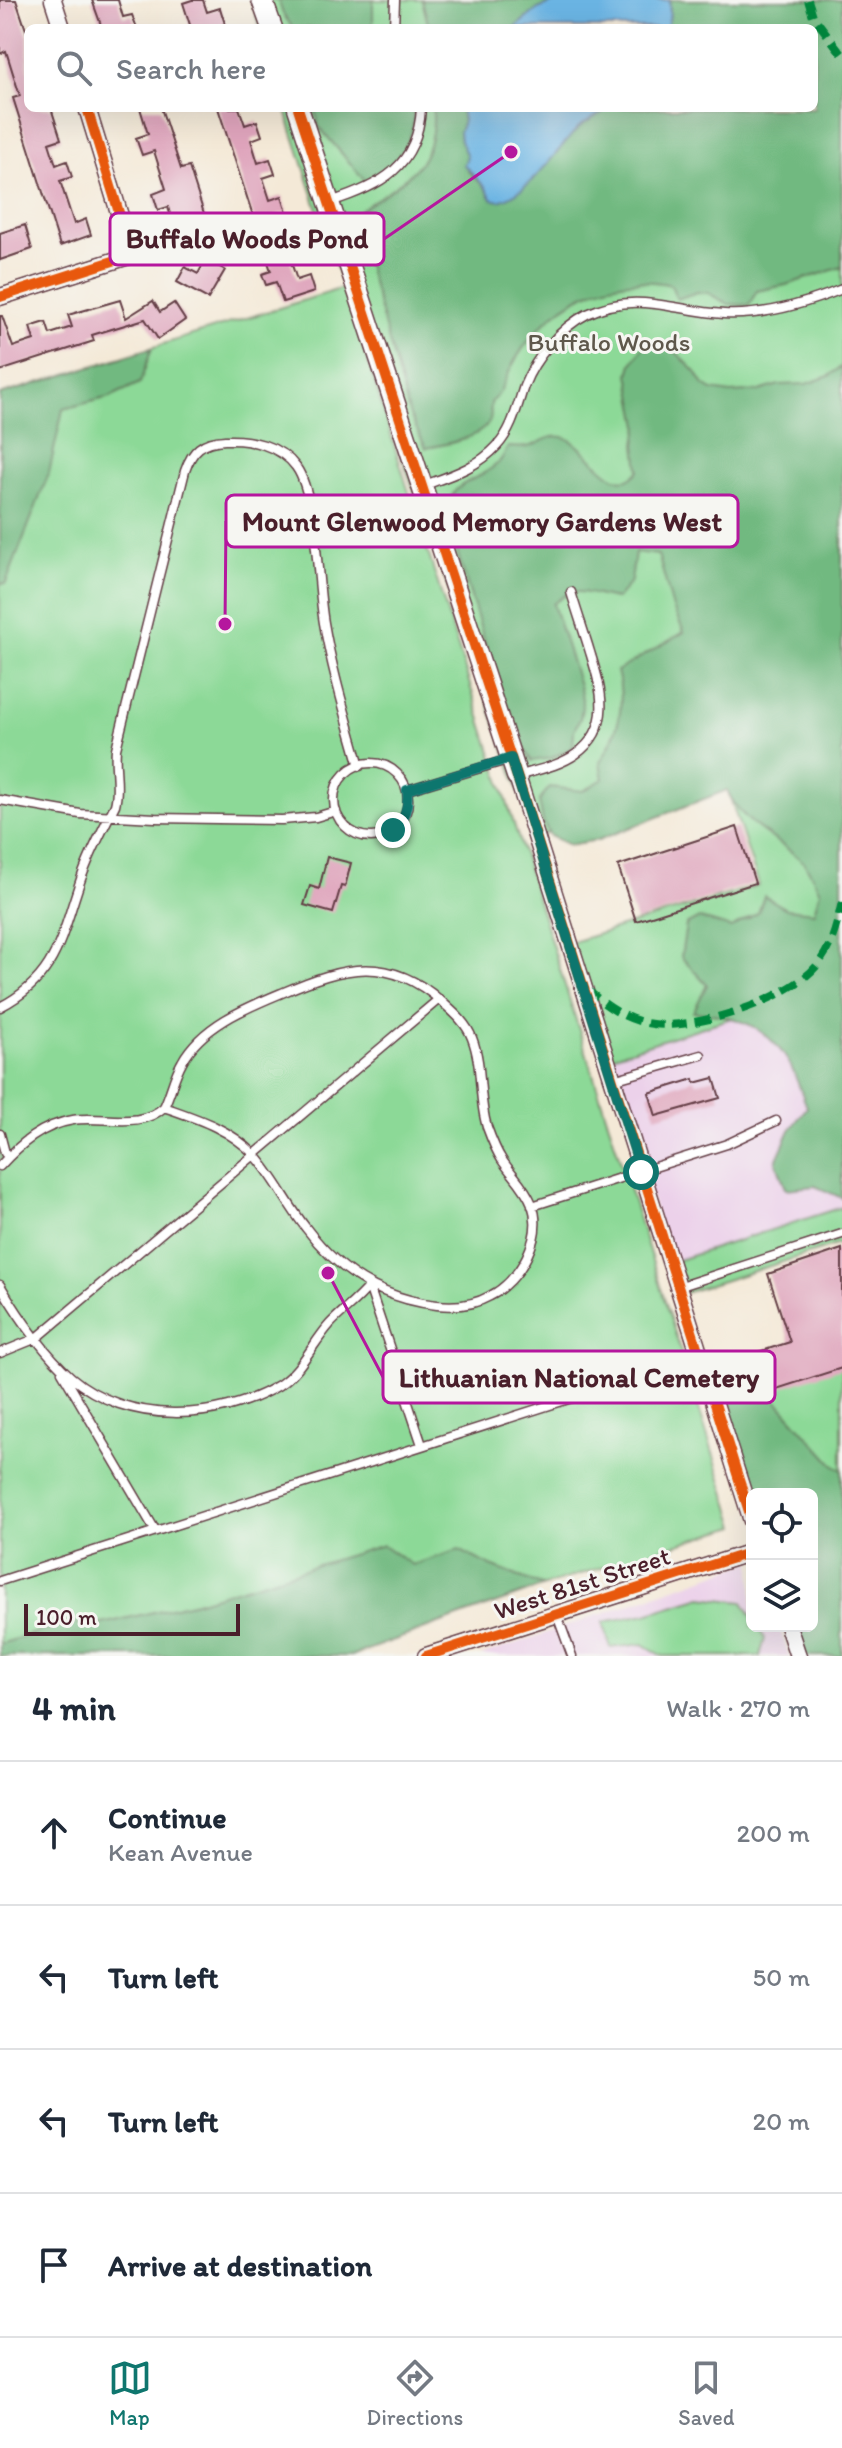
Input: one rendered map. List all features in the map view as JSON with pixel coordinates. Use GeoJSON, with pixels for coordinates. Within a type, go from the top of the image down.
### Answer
{"type":"FeatureCollection","features":[{"type":"Feature","properties":{"kind":"street"},"geometry":{"type":"LineString","coordinates":[[53,0],[61,24]]}},
{"type":"Feature","properties":{"kind":"street"},"geometry":{"type":"LineString","coordinates":[[262,0],[271,24]]}},
{"type":"Feature","properties":{"kind":"street"},"geometry":{"type":"LineString","coordinates":[[0,297],[132,255],[88,112]]}},
{"type":"Feature","properties":{"kind":"street"},"geometry":{"type":"LineString","coordinates":[[299,112],[514,767],[746,1502]]}},
{"type":"Feature","properties":{"kind":"street","name":"West 81st Street"},"geometry":{"type":"LineString","coordinates":[[426,1656],[746,1554]]}},
{"type":"Feature","properties":{"kind":"street"},"geometry":{"type":"LineString","coordinates":[[790,1632],[798,1656]]}},
{"type":"Feature","properties":{"kind":"lane"},"geometry":{"type":"LineString","coordinates":[[394,24],[395,0]]}},
{"type":"Feature","properties":{"kind":"lane"},"geometry":{"type":"LineString","coordinates":[[329,203],[375,186],[390,176],[409,154],[421,112]]}},
{"type":"Feature","properties":{"kind":"lane"},"geometry":{"type":"LineString","coordinates":[[422,486],[478,463],[498,445],[507,432],[526,382],[536,365],[560,334],[585,316],[613,305],[645,302],[702,312],[751,314],[793,306],[842,289]]}},
{"type":"Feature","properties":{"kind":"lane"},"geometry":{"type":"LineString","coordinates":[[0,1007],[28,991],[46,969],[92,849],[117,798],[116,749],[185,471],[195,450],[226,440],[260,443],[286,456],[302,476],[312,519],[324,624],[360,766]]}},
{"type":"Feature","properties":{"kind":"lane"},"geometry":{"type":"LineString","coordinates":[[407,790],[514,767],[557,764],[578,753],[598,726],[602,714],[600,685],[571,592]]}},
{"type":"Feature","properties":{"kind":"lane"},"geometry":{"type":"LineString","coordinates":[[379,764],[389,768],[403,781],[407,790],[407,811],[402,822],[381,836],[357,835],[341,822],[336,811],[336,791],[341,779],[360,766],[379,764]]}},
{"type":"Feature","properties":{"kind":"lane"},"geometry":{"type":"LineString","coordinates":[[0,800],[109,816],[282,820],[316,817],[336,811]]}},
{"type":"Feature","properties":{"kind":"lane"},"geometry":{"type":"LineString","coordinates":[[0,1166],[7,1152],[35,1134],[72,1120],[130,1120],[159,1112],[164,1107],[183,1059],[206,1034],[244,1010],[298,986],[354,970],[374,969],[412,979],[439,999],[466,1026],[476,1051],[485,1120],[491,1138],[532,1206],[536,1223],[530,1249],[506,1284],[488,1298],[458,1306],[418,1302],[369,1286],[339,1264],[319,1244],[253,1154],[213,1124],[164,1107]]}},
{"type":"Feature","properties":{"kind":"lane"},"geometry":{"type":"LineString","coordinates":[[0,1353],[37,1338],[439,999]]}},
{"type":"Feature","properties":{"kind":"lane"},"geometry":{"type":"LineString","coordinates":[[612,1081],[701,1055]]}},
{"type":"Feature","properties":{"kind":"lane"},"geometry":{"type":"LineString","coordinates":[[532,1206],[727,1144],[776,1121]]}},
{"type":"Feature","properties":{"kind":"lane"},"geometry":{"type":"LineString","coordinates":[[0,1134],[7,1152]]}},
{"type":"Feature","properties":{"kind":"lane"},"geometry":{"type":"LineString","coordinates":[[678,1287],[842,1234]]}},
{"type":"Feature","properties":{"kind":"lane"},"geometry":{"type":"LineString","coordinates":[[0,1285],[56,1362],[155,1530]]}},
{"type":"Feature","properties":{"kind":"lane"},"geometry":{"type":"LineString","coordinates":[[56,1362],[74,1379],[124,1405],[180,1415],[210,1410],[280,1385],[305,1360],[328,1326],[369,1286]]}},
{"type":"Feature","properties":{"kind":"lane"},"geometry":{"type":"LineString","coordinates":[[369,1286],[422,1445]]}},
{"type":"Feature","properties":{"kind":"lane"},"geometry":{"type":"LineString","coordinates":[[0,1581],[700,1357]]}},
{"type":"Feature","properties":{"kind":"lane"},"geometry":{"type":"LineString","coordinates":[[557,1614],[572,1656]]}},
{"type":"Feature","properties":{"kind":"shaded area"},"geometry":{"type":"Polygon","coordinates":[[[789,999],[842,1165],[842,1207],[672,1262],[606,1058],[789,999]]]}},
{"type":"Feature","properties":{"kind":"shaded area"},"geometry":{"type":"Polygon","coordinates":[[[746,1563],[746,1632],[781,1632],[789,1656],[480,1656],[746,1563]]]}},
{"type":"Feature","properties":{"kind":"green space","name":"Buffalo Woods"},"geometry":{"type":"Polygon","coordinates":[[[251,0],[842,0],[842,1165],[788,1000],[606,1058],[569,943],[759,885],[723,776],[535,837],[538,846],[358,331],[736,1526],[552,1583],[350,1656],[0,1656],[0,395],[343,288],[286,112],[818,112],[818,24],[259,24],[251,0]]]}},
{"type":"Feature","properties":{"kind":"green space"},"geometry":{"type":"Polygon","coordinates":[[[278,0],[373,0],[373,24],[290,24],[278,0]]]}},
{"type":"Feature","properties":{"kind":"green space"},"geometry":{"type":"Polygon","coordinates":[[[422,0],[560,0],[538,9],[519,24],[428,24],[422,0]]]}},
{"type":"Feature","properties":{"kind":"green space"},"geometry":{"type":"Polygon","coordinates":[[[669,0],[842,0],[842,267],[757,291],[749,305],[728,304],[708,293],[697,292],[677,299],[671,285],[647,282],[625,282],[582,296],[563,307],[530,339],[492,401],[490,421],[483,429],[459,440],[426,448],[410,416],[358,226],[359,211],[396,186],[425,156],[433,123],[432,112],[462,112],[463,121],[459,132],[468,171],[486,188],[492,199],[551,157],[578,128],[602,112],[818,112],[818,24],[667,24],[669,0]]]}},
{"type":"Feature","properties":{"kind":"green space"},"geometry":{"type":"Polygon","coordinates":[[[316,112],[413,112],[412,131],[402,152],[386,169],[366,182],[319,127],[316,112]]]}},
{"type":"Feature","properties":{"kind":"green space"},"geometry":{"type":"Polygon","coordinates":[[[650,342],[671,347],[696,372],[704,385],[712,390],[731,393],[806,384],[829,376],[842,366],[842,1198],[815,1186],[786,1189],[776,1161],[790,1130],[807,1107],[794,1072],[779,1048],[759,1030],[735,1019],[693,1012],[707,985],[681,957],[686,925],[699,918],[731,928],[758,913],[764,896],[787,909],[814,912],[820,891],[806,866],[750,821],[727,790],[598,840],[569,845],[550,836],[543,822],[539,800],[550,787],[583,791],[603,779],[600,762],[612,740],[621,707],[617,671],[684,632],[673,608],[658,555],[635,552],[631,581],[617,599],[577,592],[553,604],[579,685],[582,708],[574,730],[573,747],[552,758],[532,761],[512,730],[447,519],[448,506],[457,489],[497,464],[508,447],[527,447],[553,437],[563,437],[572,441],[611,475],[620,479],[630,478],[639,470],[636,444],[639,425],[629,374],[644,345],[650,342]]]}},
{"type":"Feature","properties":{"kind":"green space"},"geometry":{"type":"Polygon","coordinates":[[[152,348],[140,383],[110,397],[63,409],[49,473],[6,583],[0,584],[0,395],[152,348]]]}},
{"type":"Feature","properties":{"kind":"green space"},"geometry":{"type":"Polygon","coordinates":[[[842,1207],[842,1243],[682,1294],[672,1262],[842,1207]]]}},
{"type":"Feature","properties":{"kind":"green space"},"geometry":{"type":"Polygon","coordinates":[[[842,1366],[842,1656],[818,1632],[818,1488],[750,1488],[717,1405],[842,1366]]]}},
{"type":"Feature","properties":{"kind":"green space"},"geometry":{"type":"Polygon","coordinates":[[[767,1390],[842,1470],[842,1656],[804,1656],[796,1632],[818,1632],[818,1488],[750,1488],[722,1404],[767,1390]]]}},
{"type":"Feature","properties":{"kind":"green space"},"geometry":{"type":"Polygon","coordinates":[[[383,1545],[412,1565],[459,1550],[544,1586],[350,1656],[0,1656],[0,1644],[63,1624],[102,1624],[196,1602],[383,1545]]]}},
{"type":"Feature","properties":{"kind":"green space"},"geometry":{"type":"Polygon","coordinates":[[[702,1597],[743,1602],[746,1607],[746,1632],[761,1632],[765,1639],[760,1656],[663,1656],[643,1644],[611,1648],[603,1622],[646,1614],[702,1597]]]}},
{"type":"Feature","properties":{"kind":"water"},"geometry":{"type":"Polygon","coordinates":[[[560,0],[669,0],[669,18],[667,24],[519,24],[538,9],[560,0]]]}},
{"type":"Feature","properties":{"kind":"water"},"geometry":{"type":"Polygon","coordinates":[[[462,112],[603,112],[577,129],[532,181],[499,201],[492,199],[464,165],[467,156],[459,132],[463,121],[462,112]]]}},
{"type":"Feature","properties":{"kind":"building"},"geometry":{"type":"Polygon","coordinates":[[[0,0],[16,0],[24,24],[24,112],[52,112],[61,139],[49,143],[56,165],[67,161],[72,177],[60,181],[74,224],[86,219],[91,235],[60,246],[13,98],[20,96],[6,51],[0,54],[0,0]]]}},
{"type":"Feature","properties":{"kind":"building"},"geometry":{"type":"Polygon","coordinates":[[[92,0],[118,0],[123,17],[132,15],[135,24],[101,24],[92,0]]]}},
{"type":"Feature","properties":{"kind":"building"},"geometry":{"type":"Polygon","coordinates":[[[203,0],[207,12],[220,8],[225,24],[190,24],[183,3],[203,0]]]}},
{"type":"Feature","properties":{"kind":"building"},"geometry":{"type":"Polygon","coordinates":[[[141,112],[162,112],[181,169],[189,167],[210,232],[191,238],[187,223],[174,227],[168,207],[158,210],[153,194],[166,189],[154,151],[142,155],[136,138],[148,134],[141,112]]]}},
{"type":"Feature","properties":{"kind":"building"},"geometry":{"type":"Polygon","coordinates":[[[219,112],[240,112],[245,125],[257,121],[262,136],[251,140],[258,163],[270,159],[275,174],[263,178],[270,200],[282,196],[287,212],[275,216],[282,238],[294,234],[299,249],[288,253],[297,280],[309,276],[314,292],[283,302],[276,282],[266,285],[262,274],[271,271],[219,112]]]}},
{"type":"Feature","properties":{"kind":"building"},"geometry":{"type":"Polygon","coordinates":[[[25,225],[32,249],[0,260],[0,233],[25,225]]]}},
{"type":"Feature","properties":{"kind":"building"},"geometry":{"type":"Polygon","coordinates":[[[206,259],[225,270],[208,299],[177,282],[185,267],[198,274],[206,259]]]}},
{"type":"Feature","properties":{"kind":"building"},"geometry":{"type":"Polygon","coordinates":[[[120,300],[126,318],[153,301],[160,312],[174,303],[185,320],[158,339],[145,319],[92,335],[94,341],[0,371],[0,316],[13,347],[34,340],[30,327],[46,322],[50,334],[72,327],[68,315],[120,300]]]}},
{"type":"Feature","properties":{"kind":"building"},"geometry":{"type":"Polygon","coordinates":[[[737,827],[755,883],[636,921],[618,866],[737,827]]]}},
{"type":"Feature","properties":{"kind":"building"},"geometry":{"type":"Polygon","coordinates":[[[327,857],[351,863],[345,887],[341,886],[333,913],[304,905],[310,886],[319,889],[327,857]]]}},
{"type":"Feature","properties":{"kind":"building"},"geometry":{"type":"Polygon","coordinates":[[[714,1078],[720,1098],[656,1116],[649,1093],[694,1079],[695,1083],[714,1078]]]}},
{"type":"Feature","properties":{"kind":"building"},"geometry":{"type":"Polygon","coordinates":[[[842,1249],[842,1368],[742,1400],[730,1361],[790,1342],[768,1274],[842,1249]]]}},
{"type":"Feature","properties":{"kind":"marked path"},"geometry":{"type":"LineString","coordinates":[[808,0],[813,16],[842,54]]}},
{"type":"Feature","properties":{"kind":"marked path"},"geometry":{"type":"LineString","coordinates":[[585,988],[619,1013],[661,1025],[710,1019],[736,1011],[785,990],[818,964],[831,942],[842,902]]}},
{"type":"Feature","properties":{"kind":"cycle path"},"geometry":{"type":"LineString","coordinates":[[0,297],[132,255],[88,112]]}},
{"type":"Feature","properties":{"kind":"cycle path"},"geometry":{"type":"LineString","coordinates":[[299,112],[517,776],[746,1502]]}},
{"type":"Feature","properties":{"kind":"cycle path"},"geometry":{"type":"LineString","coordinates":[[426,1656],[746,1554]]}},
{"type":"Feature","properties":{"kind":"place","name":"Buffalo Woods Pond"},"geometry":{"type":"Point","coordinates":[511,152]}},
{"type":"Feature","properties":{"kind":"place","name":"Mount Glenwood Memory Gardens West"},"geometry":{"type":"Point","coordinates":[225,624]}},
{"type":"Feature","properties":{"kind":"place","name":"Lithuanian National Cemetery"},"geometry":{"type":"Point","coordinates":[328,1273]}},
{"type":"Feature","properties":{"kind":"route"},"geometry":{"type":"LineString","coordinates":[[393,830],[402,822],[407,811],[407,790],[511,758],[641,1172]]}}]}
